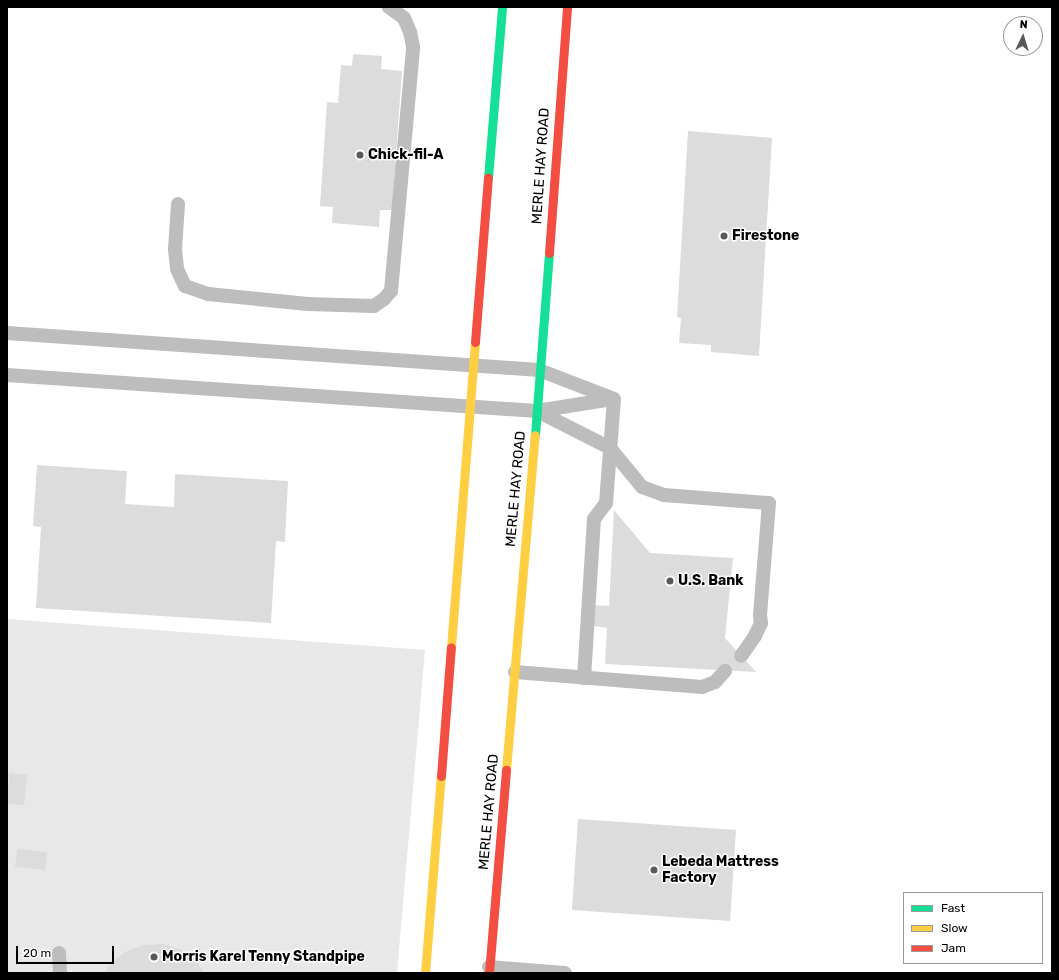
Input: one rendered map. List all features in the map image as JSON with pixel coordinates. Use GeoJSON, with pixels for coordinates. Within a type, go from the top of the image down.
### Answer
{"type":"FeatureCollection","features":[{"type":"Feature","properties":{"kind":"main road"},"geometry":{"type":"LineString","coordinates":[[425,973],[502,7]]}},
{"type":"Feature","properties":{"kind":"main road","name":"MERLE HAY ROAD"},"geometry":{"type":"LineString","coordinates":[[489,970],[537,411],[568,7]]}},
{"type":"Feature","properties":{"kind":"lane"},"geometry":{"type":"LineString","coordinates":[[178,204],[175,249],[177,269],[185,286],[208,294],[308,304],[374,306],[384,299],[391,291],[413,48],[410,32],[404,18],[389,7]]}},
{"type":"Feature","properties":{"kind":"lane"},"geometry":{"type":"LineString","coordinates":[[7,333],[539,370],[614,399]]}},
{"type":"Feature","properties":{"kind":"lane"},"geometry":{"type":"LineString","coordinates":[[7,375],[537,411],[614,399]]}},
{"type":"Feature","properties":{"kind":"lane"},"geometry":{"type":"LineString","coordinates":[[584,678],[594,519],[606,503],[614,399]]}},
{"type":"Feature","properties":{"kind":"lane"},"geometry":{"type":"LineString","coordinates":[[537,411],[610,448],[642,487],[664,495],[769,503],[760,615],[761,623],[755,636],[741,656]]}},
{"type":"Feature","properties":{"kind":"lane"},"geometry":{"type":"LineString","coordinates":[[514,672],[702,687],[715,682],[725,671]]}},
{"type":"Feature","properties":{"kind":"lane"},"geometry":{"type":"LineString","coordinates":[[59,953],[60,973]]}},
{"type":"Feature","properties":{"kind":"lane"},"geometry":{"type":"LineString","coordinates":[[489,970],[565,973]]}},
{"type":"Feature","properties":{"kind":"shaded area"},"geometry":{"type":"Polygon","coordinates":[[[7,619],[425,650],[397,973],[7,973],[7,619]]]}},
{"type":"Feature","properties":{"kind":"building","name":"Chick-fil-A"},"geometry":{"type":"Polygon","coordinates":[[[353,54],[382,56],[381,69],[402,71],[392,210],[380,210],[379,227],[332,223],[333,207],[320,206],[327,102],[338,103],[341,65],[352,66],[353,54]]]}},
{"type":"Feature","properties":{"kind":"building","name":"Firestone"},"geometry":{"type":"Polygon","coordinates":[[[688,131],[772,138],[759,356],[711,352],[711,345],[679,343],[681,318],[677,317],[688,131]]]}},
{"type":"Feature","properties":{"kind":"building"},"geometry":{"type":"Polygon","coordinates":[[[37,465],[127,471],[125,504],[174,507],[175,474],[288,481],[285,542],[276,541],[271,623],[36,608],[41,527],[33,526],[37,465]]]}},
{"type":"Feature","properties":{"kind":"building","name":"U.S. Bank"},"geometry":{"type":"Polygon","coordinates":[[[614,510],[650,553],[733,558],[725,638],[756,672],[605,664],[607,628],[588,625],[589,605],[609,606],[614,510]]]}},
{"type":"Feature","properties":{"kind":"building"},"geometry":{"type":"Polygon","coordinates":[[[9,773],[27,775],[24,805],[7,804],[9,773]]]}},
{"type":"Feature","properties":{"kind":"building","name":"Lebeda Mattress Factory"},"geometry":{"type":"Polygon","coordinates":[[[578,819],[736,830],[730,921],[572,910],[578,819]]]}},
{"type":"Feature","properties":{"kind":"building"},"geometry":{"type":"Polygon","coordinates":[[[17,849],[47,852],[45,870],[15,867],[17,849]]]}},
{"type":"Feature","properties":{"kind":"building","name":"Morris Karel Tenny Standpipe"},"geometry":{"type":"Polygon","coordinates":[[[163,944],[181,950],[197,962],[204,973],[104,973],[110,964],[125,952],[143,945],[163,944]]]}},
{"type":"Feature","properties":{"kind":"traffic: fast"},"geometry":{"type":"LineString","coordinates":[[488,178],[502,7]]}},
{"type":"Feature","properties":{"kind":"traffic: fast"},"geometry":{"type":"LineString","coordinates":[[535,435],[549,253]]}},
{"type":"Feature","properties":{"kind":"traffic: slow"},"geometry":{"type":"LineString","coordinates":[[451,647],[475,342]]}},
{"type":"Feature","properties":{"kind":"traffic: slow"},"geometry":{"type":"LineString","coordinates":[[506,770],[535,435]]}},
{"type":"Feature","properties":{"kind":"traffic: slow"},"geometry":{"type":"LineString","coordinates":[[425,973],[441,776]]}},
{"type":"Feature","properties":{"kind":"traffic: jam"},"geometry":{"type":"LineString","coordinates":[[549,253],[567,7]]}},
{"type":"Feature","properties":{"kind":"traffic: jam"},"geometry":{"type":"LineString","coordinates":[[475,342],[488,178]]}},
{"type":"Feature","properties":{"kind":"traffic: jam"},"geometry":{"type":"LineString","coordinates":[[441,776],[451,647]]}},
{"type":"Feature","properties":{"kind":"traffic: jam"},"geometry":{"type":"LineString","coordinates":[[489,973],[506,770]]}},
{"type":"Feature","properties":{"kind":"place","name":"Chick-fil-A"},"geometry":{"type":"Point","coordinates":[360,155]}},
{"type":"Feature","properties":{"kind":"place","name":"Firestone"},"geometry":{"type":"Point","coordinates":[724,236]}},
{"type":"Feature","properties":{"kind":"place","name":"U.S. Bank"},"geometry":{"type":"Point","coordinates":[670,581]}},
{"type":"Feature","properties":{"kind":"place","name":"Lebeda Mattress Factory"},"geometry":{"type":"Point","coordinates":[654,870]}},
{"type":"Feature","properties":{"kind":"place","name":"Morris Karel Tenny Standpipe"},"geometry":{"type":"Point","coordinates":[154,957]}}]}
